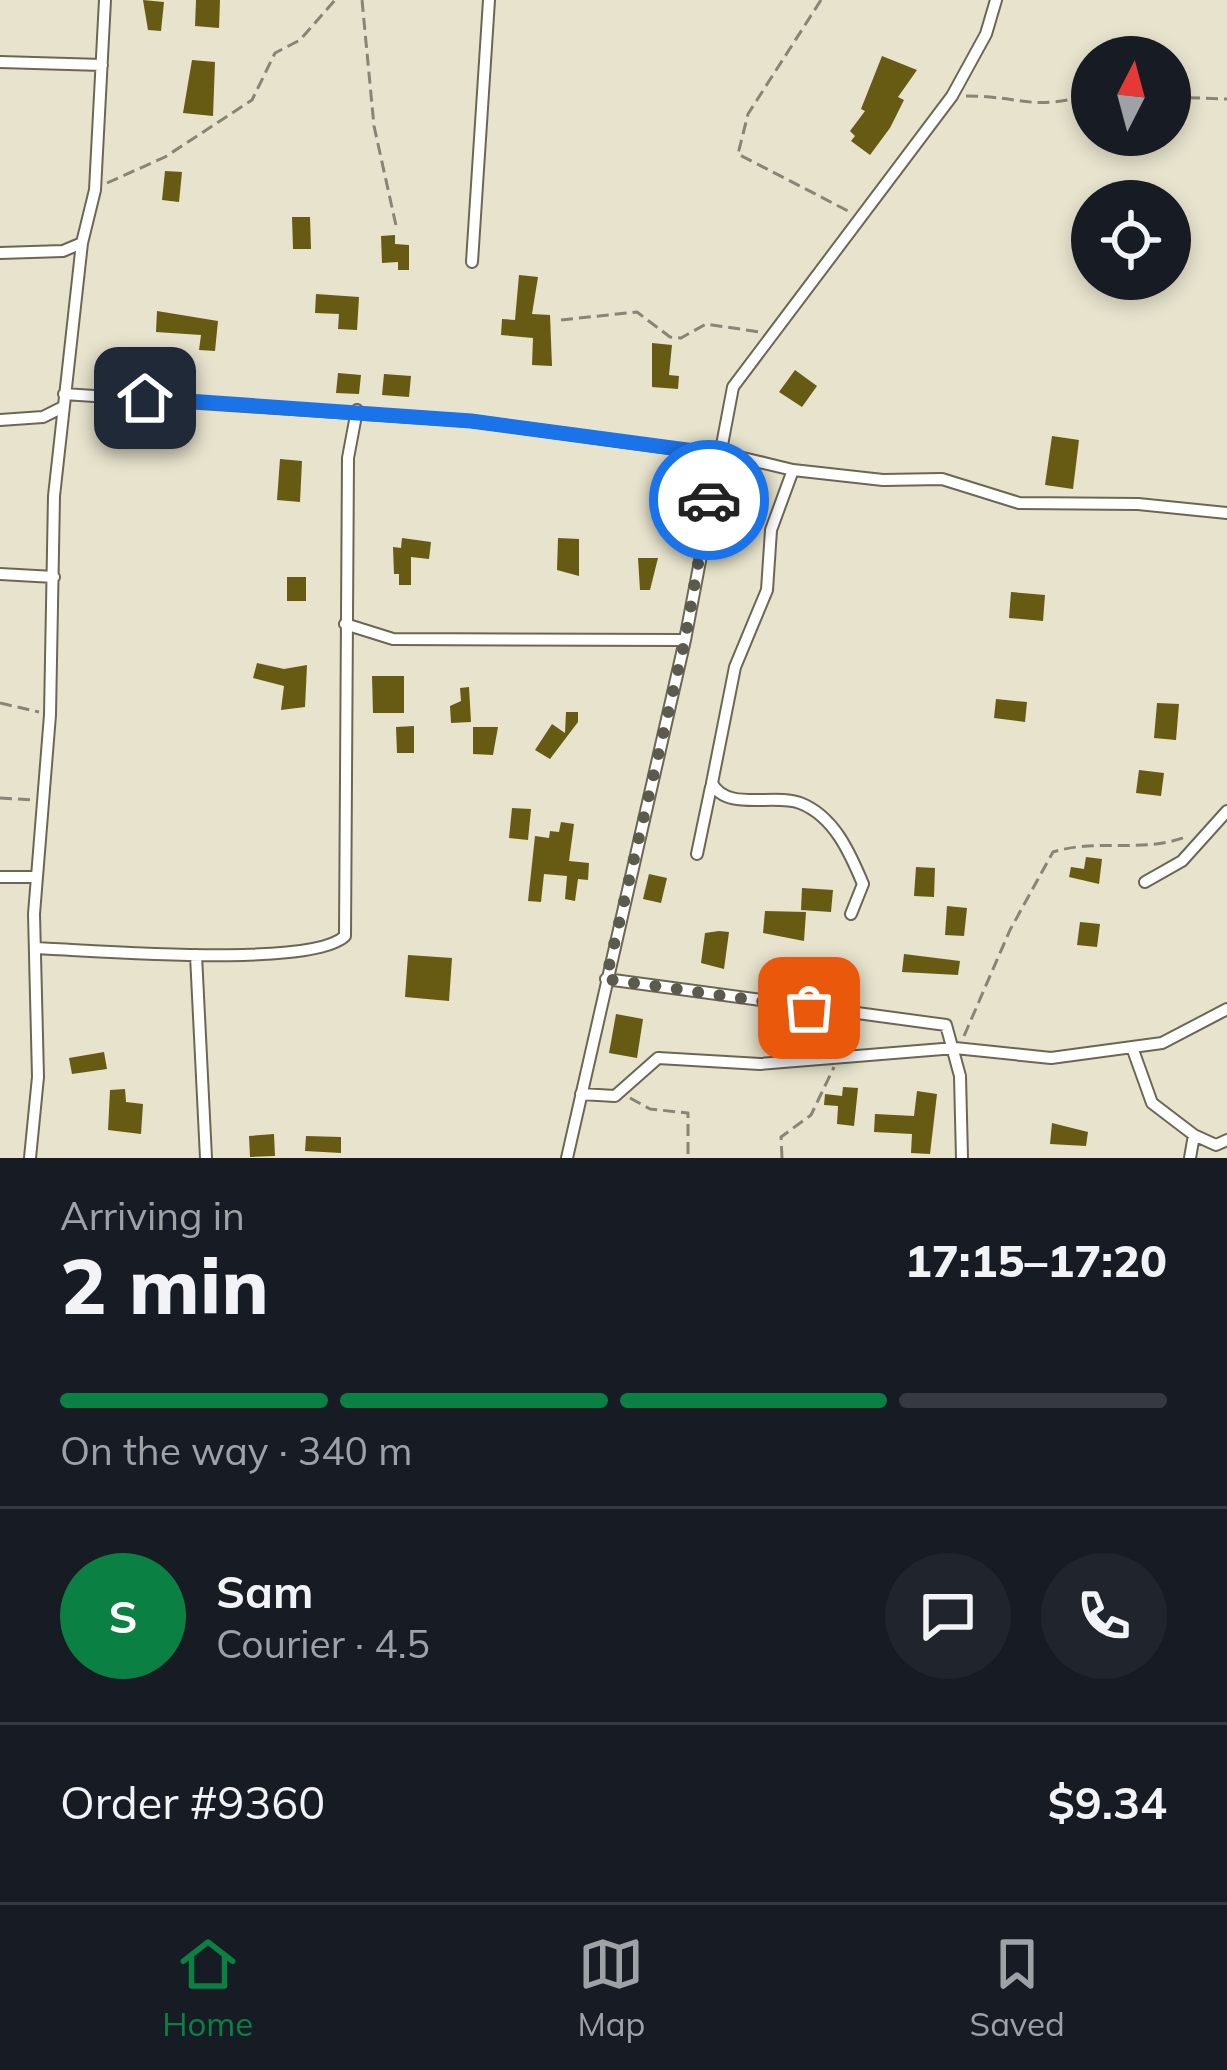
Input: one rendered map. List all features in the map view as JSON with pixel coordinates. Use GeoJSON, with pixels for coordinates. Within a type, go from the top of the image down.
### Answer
{"type":"FeatureCollection","features":[{"type":"Feature","properties":{"kind":"street"},"geometry":{"type":"LineString","coordinates":[[30,1158],[38,1077],[36,877],[50,715],[63,401],[82,243],[95,190],[105,0]]}},
{"type":"Feature","properties":{"kind":"street"},"geometry":{"type":"LineString","coordinates":[[472,262],[489,0]]}},
{"type":"Feature","properties":{"kind":"street"},"geometry":{"type":"LineString","coordinates":[[567,1158],[685,640],[717,454],[734,387],[952,96],[986,34],[996,0]]}},
{"type":"Feature","properties":{"kind":"street"},"geometry":{"type":"LineString","coordinates":[[0,62],[102,65]]}},
{"type":"Feature","properties":{"kind":"street"},"geometry":{"type":"LineString","coordinates":[[0,253],[63,251],[82,243]]}},
{"type":"Feature","properties":{"kind":"street"},"geometry":{"type":"LineString","coordinates":[[0,420],[43,417],[63,401],[357,410],[717,454],[793,470],[883,480],[942,479],[1032,505],[1138,504],[1227,513]]}},
{"type":"Feature","properties":{"kind":"street"},"geometry":{"type":"LineString","coordinates":[[34,947],[196,955],[325,950],[345,936],[347,458],[357,410]]}},
{"type":"Feature","properties":{"kind":"street"},"geometry":{"type":"LineString","coordinates":[[697,854],[735,667],[767,590],[771,530],[793,470]]}},
{"type":"Feature","properties":{"kind":"street"},"geometry":{"type":"LineString","coordinates":[[0,574],[54,577]]}},
{"type":"Feature","properties":{"kind":"street"},"geometry":{"type":"LineString","coordinates":[[345,624],[393,640],[685,640]]}},
{"type":"Feature","properties":{"kind":"street"},"geometry":{"type":"LineString","coordinates":[[712,783],[725,796],[800,803],[830,825],[863,884],[851,914]]}},
{"type":"Feature","properties":{"kind":"street"},"geometry":{"type":"LineString","coordinates":[[1144,883],[1182,861],[1186,850],[1209,837],[1227,811]]}},
{"type":"Feature","properties":{"kind":"street"},"geometry":{"type":"LineString","coordinates":[[0,877],[36,877]]}},
{"type":"Feature","properties":{"kind":"street"},"geometry":{"type":"LineString","coordinates":[[196,955],[206,1158]]}},
{"type":"Feature","properties":{"kind":"street"},"geometry":{"type":"LineString","coordinates":[[606,979],[726,999],[938,1022],[952,1034],[958,1049],[962,1158]]}},
{"type":"Feature","properties":{"kind":"street"},"geometry":{"type":"LineString","coordinates":[[580,1094],[603,1098],[619,1091],[658,1058],[760,1064],[958,1049],[1025,1059],[1132,1050],[1162,1043],[1227,1009]]}},
{"type":"Feature","properties":{"kind":"street"},"geometry":{"type":"LineString","coordinates":[[1132,1050],[1152,1102],[1194,1135],[1216,1145],[1227,1140]]}},
{"type":"Feature","properties":{"kind":"street"},"geometry":{"type":"LineString","coordinates":[[1190,1158],[1194,1135]]}},
{"type":"Feature","properties":{"kind":"path"},"geometry":{"type":"LineString","coordinates":[[95,190],[165,157],[252,100],[275,53],[300,40],[335,0]]}},
{"type":"Feature","properties":{"kind":"path"},"geometry":{"type":"LineString","coordinates":[[362,0],[374,126],[397,230]]}},
{"type":"Feature","properties":{"kind":"path"},"geometry":{"type":"LineString","coordinates":[[821,0],[748,114],[738,154],[860,218]]}},
{"type":"Feature","properties":{"kind":"path"},"geometry":{"type":"LineString","coordinates":[[952,96],[996,96],[1041,107],[1071,99]]}},
{"type":"Feature","properties":{"kind":"path"},"geometry":{"type":"LineString","coordinates":[[1191,98],[1227,99]]}},
{"type":"Feature","properties":{"kind":"path"},"geometry":{"type":"LineString","coordinates":[[561,320],[638,312],[670,337],[681,338],[706,324],[770,334]]}},
{"type":"Feature","properties":{"kind":"path"},"geometry":{"type":"LineString","coordinates":[[0,704],[50,715]]}},
{"type":"Feature","properties":{"kind":"path"},"geometry":{"type":"LineString","coordinates":[[0,798],[41,801]]}},
{"type":"Feature","properties":{"kind":"path"},"geometry":{"type":"LineString","coordinates":[[958,1049],[1010,930],[1053,852],[1095,845],[1113,849],[1132,842],[1171,844],[1214,825]]}},
{"type":"Feature","properties":{"kind":"path"},"geometry":{"type":"LineString","coordinates":[[782,1158],[781,1137],[811,1115],[836,1058]]}},
{"type":"Feature","properties":{"kind":"path"},"geometry":{"type":"LineString","coordinates":[[619,1091],[650,1108],[688,1113],[688,1158]]}},
{"type":"Feature","properties":{"kind":"building"},"geometry":{"type":"Polygon","coordinates":[[[143,0],[164,2],[161,31],[148,30],[143,0]]]}},
{"type":"Feature","properties":{"kind":"building"},"geometry":{"type":"Polygon","coordinates":[[[196,0],[220,0],[219,28],[195,26],[196,0]]]}},
{"type":"Feature","properties":{"kind":"building"},"geometry":{"type":"Polygon","coordinates":[[[882,56],[917,70],[898,97],[904,100],[890,128],[870,155],[851,141],[855,136],[850,131],[865,111],[861,109],[882,56]]]}},
{"type":"Feature","properties":{"kind":"building"},"geometry":{"type":"Polygon","coordinates":[[[192,60],[215,62],[213,116],[183,113],[192,60]]]}},
{"type":"Feature","properties":{"kind":"building"},"geometry":{"type":"Polygon","coordinates":[[[165,171],[182,172],[179,202],[162,200],[165,171]]]}},
{"type":"Feature","properties":{"kind":"building"},"geometry":{"type":"Polygon","coordinates":[[[292,217],[310,217],[311,249],[293,249],[292,217]]]}},
{"type":"Feature","properties":{"kind":"building"},"geometry":{"type":"Polygon","coordinates":[[[395,235],[395,244],[409,245],[409,270],[398,270],[398,262],[382,263],[381,236],[395,235]]]}},
{"type":"Feature","properties":{"kind":"building"},"geometry":{"type":"Polygon","coordinates":[[[519,275],[538,277],[532,314],[550,315],[552,366],[532,365],[533,338],[501,335],[502,319],[515,320],[519,275]]]}},
{"type":"Feature","properties":{"kind":"building"},"geometry":{"type":"Polygon","coordinates":[[[316,294],[359,297],[357,330],[338,329],[339,314],[315,313],[316,294]]]}},
{"type":"Feature","properties":{"kind":"building"},"geometry":{"type":"Polygon","coordinates":[[[157,311],[218,321],[215,351],[199,350],[201,335],[156,332],[157,311]]]}},
{"type":"Feature","properties":{"kind":"building"},"geometry":{"type":"Polygon","coordinates":[[[652,343],[672,345],[669,375],[679,376],[678,389],[652,387],[652,343]]]}},
{"type":"Feature","properties":{"kind":"building"},"geometry":{"type":"Polygon","coordinates":[[[795,370],[817,386],[802,407],[779,392],[795,370]]]}},
{"type":"Feature","properties":{"kind":"building"},"geometry":{"type":"Polygon","coordinates":[[[338,373],[361,375],[359,394],[336,393],[338,373]]]}},
{"type":"Feature","properties":{"kind":"building"},"geometry":{"type":"Polygon","coordinates":[[[384,374],[411,376],[409,397],[382,395],[384,374]]]}},
{"type":"Feature","properties":{"kind":"building"},"geometry":{"type":"Polygon","coordinates":[[[1052,436],[1079,440],[1073,489],[1045,485],[1052,436]]]}},
{"type":"Feature","properties":{"kind":"building"},"geometry":{"type":"Polygon","coordinates":[[[280,459],[302,461],[300,502],[277,500],[280,459]]]}},
{"type":"Feature","properties":{"kind":"building"},"geometry":{"type":"Polygon","coordinates":[[[402,538],[431,542],[429,559],[411,557],[411,585],[399,585],[399,574],[394,574],[393,547],[401,548],[402,538]]]}},
{"type":"Feature","properties":{"kind":"building"},"geometry":{"type":"Polygon","coordinates":[[[558,538],[579,539],[579,576],[557,570],[558,538]]]}},
{"type":"Feature","properties":{"kind":"building"},"geometry":{"type":"Polygon","coordinates":[[[638,558],[658,558],[650,590],[640,590],[638,558]]]}},
{"type":"Feature","properties":{"kind":"building"},"geometry":{"type":"Polygon","coordinates":[[[287,577],[306,577],[306,601],[287,601],[287,577]]]}},
{"type":"Feature","properties":{"kind":"building"},"geometry":{"type":"Polygon","coordinates":[[[1011,592],[1045,595],[1043,621],[1009,618],[1011,592]]]}},
{"type":"Feature","properties":{"kind":"building"},"geometry":{"type":"Polygon","coordinates":[[[257,663],[284,669],[307,665],[305,707],[281,710],[284,686],[253,678],[257,663]]]}},
{"type":"Feature","properties":{"kind":"building"},"geometry":{"type":"Polygon","coordinates":[[[372,676],[404,676],[404,713],[373,713],[372,676]]]}},
{"type":"Feature","properties":{"kind":"building"},"geometry":{"type":"Polygon","coordinates":[[[469,687],[471,722],[451,723],[450,706],[461,701],[460,688],[469,687]]]}},
{"type":"Feature","properties":{"kind":"building"},"geometry":{"type":"Polygon","coordinates":[[[996,699],[1027,702],[1025,722],[994,718],[996,699]]]}},
{"type":"Feature","properties":{"kind":"building"},"geometry":{"type":"Polygon","coordinates":[[[1157,703],[1179,704],[1176,740],[1154,738],[1157,703]]]}},
{"type":"Feature","properties":{"kind":"building"},"geometry":{"type":"Polygon","coordinates":[[[566,712],[578,712],[578,722],[550,759],[535,750],[552,724],[565,733],[566,712]]]}},
{"type":"Feature","properties":{"kind":"building"},"geometry":{"type":"Polygon","coordinates":[[[414,726],[414,753],[397,753],[396,727],[414,726]]]}},
{"type":"Feature","properties":{"kind":"building"},"geometry":{"type":"Polygon","coordinates":[[[473,727],[498,727],[493,755],[473,754],[473,727]]]}},
{"type":"Feature","properties":{"kind":"building"},"geometry":{"type":"Polygon","coordinates":[[[1139,770],[1164,773],[1161,796],[1136,793],[1139,770]]]}},
{"type":"Feature","properties":{"kind":"building"},"geometry":{"type":"Polygon","coordinates":[[[512,808],[531,809],[528,840],[509,838],[512,808]]]}},
{"type":"Feature","properties":{"kind":"building"},"geometry":{"type":"Polygon","coordinates":[[[561,822],[574,824],[569,861],[589,863],[588,880],[578,879],[575,901],[565,899],[567,876],[544,874],[541,902],[528,901],[535,836],[549,838],[550,831],[559,832],[561,822]]]}},
{"type":"Feature","properties":{"kind":"building"},"geometry":{"type":"Polygon","coordinates":[[[1086,857],[1102,859],[1099,884],[1069,877],[1071,867],[1084,869],[1086,857]]]}},
{"type":"Feature","properties":{"kind":"building"},"geometry":{"type":"Polygon","coordinates":[[[916,867],[935,868],[934,897],[914,896],[916,867]]]}},
{"type":"Feature","properties":{"kind":"building"},"geometry":{"type":"Polygon","coordinates":[[[649,874],[667,878],[661,903],[643,899],[649,874]]]}},
{"type":"Feature","properties":{"kind":"building"},"geometry":{"type":"Polygon","coordinates":[[[802,888],[833,890],[831,912],[801,910],[802,888]]]}},
{"type":"Feature","properties":{"kind":"building"},"geometry":{"type":"Polygon","coordinates":[[[947,906],[967,908],[964,936],[945,935],[947,906]]]}},
{"type":"Feature","properties":{"kind":"building"},"geometry":{"type":"Polygon","coordinates":[[[765,911],[806,912],[804,941],[763,933],[765,911]]]}},
{"type":"Feature","properties":{"kind":"building"},"geometry":{"type":"Polygon","coordinates":[[[1080,922],[1100,924],[1097,947],[1077,945],[1080,922]]]}},
{"type":"Feature","properties":{"kind":"building"},"geometry":{"type":"Polygon","coordinates":[[[729,932],[724,969],[701,963],[705,933],[729,932]]]}},
{"type":"Feature","properties":{"kind":"building"},"geometry":{"type":"Polygon","coordinates":[[[904,954],[960,961],[958,975],[902,972],[904,954]]]}},
{"type":"Feature","properties":{"kind":"building"},"geometry":{"type":"Polygon","coordinates":[[[408,955],[452,958],[449,1001],[405,997],[408,955]]]}},
{"type":"Feature","properties":{"kind":"building"},"geometry":{"type":"Polygon","coordinates":[[[616,1014],[643,1019],[637,1058],[609,1053],[616,1014]]]}},
{"type":"Feature","properties":{"kind":"building"},"geometry":{"type":"Polygon","coordinates":[[[104,1052],[107,1069],[72,1074],[69,1058],[104,1052]]]}},
{"type":"Feature","properties":{"kind":"building"},"geometry":{"type":"Polygon","coordinates":[[[843,1087],[858,1088],[854,1126],[837,1124],[838,1106],[824,1105],[825,1094],[842,1096],[843,1087]]]}},
{"type":"Feature","properties":{"kind":"building"},"geometry":{"type":"Polygon","coordinates":[[[125,1089],[126,1102],[143,1104],[141,1134],[108,1130],[110,1090],[125,1089]]]}},
{"type":"Feature","properties":{"kind":"building"},"geometry":{"type":"Polygon","coordinates":[[[917,1091],[937,1094],[930,1154],[911,1153],[912,1134],[874,1132],[875,1114],[914,1116],[917,1091]]]}},
{"type":"Feature","properties":{"kind":"building"},"geometry":{"type":"Polygon","coordinates":[[[1052,1123],[1088,1132],[1086,1146],[1050,1144],[1052,1123]]]}},
{"type":"Feature","properties":{"kind":"building"},"geometry":{"type":"Polygon","coordinates":[[[274,1134],[275,1156],[250,1157],[249,1136],[274,1134]]]}},
{"type":"Feature","properties":{"kind":"building"},"geometry":{"type":"Polygon","coordinates":[[[306,1136],[341,1137],[341,1153],[305,1151],[306,1136]]]}},
{"type":"Feature","properties":{"kind":"way so far"},"geometry":{"type":"LineString","coordinates":[[709,500],[685,640],[606,979],[809,1008]]}},
{"type":"Feature","properties":{"kind":"route"},"geometry":{"type":"LineString","coordinates":[[145,398],[471,421],[717,454],[709,500]]}}]}
